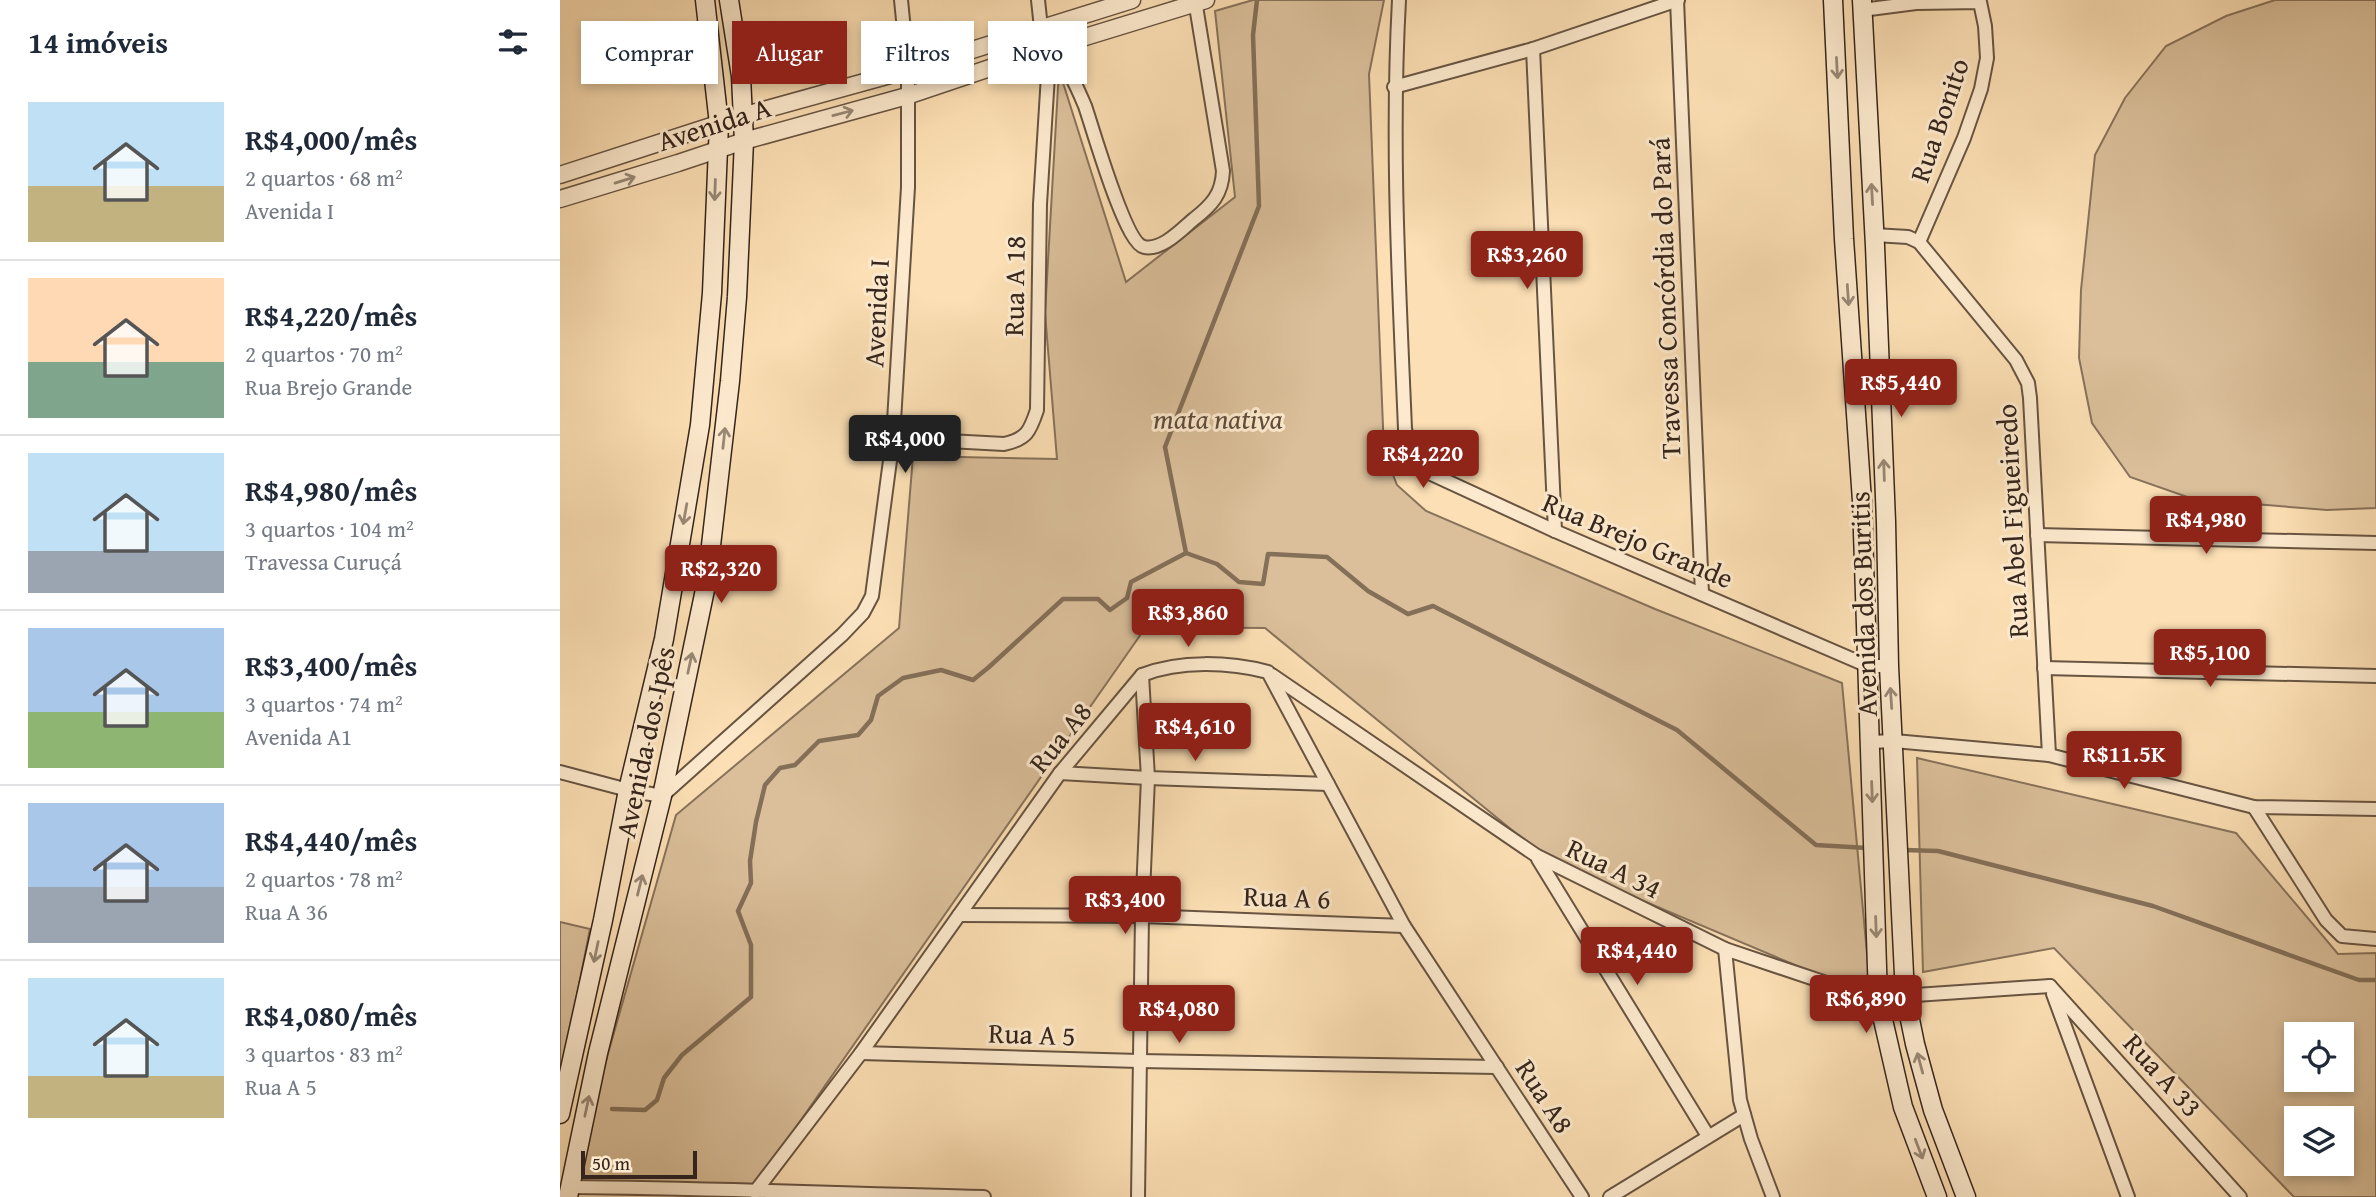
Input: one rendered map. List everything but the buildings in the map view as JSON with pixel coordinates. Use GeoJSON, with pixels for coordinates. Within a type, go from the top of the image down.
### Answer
{"type":"FeatureCollection","features":[{"type":"Feature","properties":{"kind":"main road","name":"Avenida dos Ipês"},"geometry":{"type":"LineString","coordinates":[[560,1114],[628,790],[664,639],[700,425],[712,293],[719,124],[705,0]]}},
{"type":"Feature","properties":{"kind":"main road","name":"Avenida dos Ipês"},"geometry":{"type":"LineString","coordinates":[[569,1192],[598,1053],[662,796],[707,580],[737,297],[744,141],[741,76],[729,0]]}},
{"type":"Feature","properties":{"kind":"main road","name":"Avenida dos Buritis"},"geometry":{"type":"LineString","coordinates":[[1833,0],[1844,239],[1862,500],[1878,998],[1903,1107],[1937,1197]]}},
{"type":"Feature","properties":{"kind":"main road","name":"Avenida dos Buritis"},"geometry":{"type":"LineString","coordinates":[[1862,5],[1905,995],[1933,1110],[1966,1197]]}},
{"type":"Feature","properties":{"kind":"street","name":"Avenida I"},"geometry":{"type":"LineString","coordinates":[[901,0],[903,21]]}},
{"type":"Feature","properties":{"kind":"street","name":"Rua A 18"},"geometry":{"type":"LineString","coordinates":[[1038,0],[1040,21]]}},
{"type":"Feature","properties":{"kind":"street","name":"Avenida A"},"geometry":{"type":"LineString","coordinates":[[1064,21],[1132,0]]}},
{"type":"Feature","properties":{"kind":"street","name":"Rua Brejo Grande"},"geometry":{"type":"LineString","coordinates":[[1399,0],[1394,88],[1395,195],[1405,429],[1414,466],[1555,531],[1868,666],[1889,666]]}},
{"type":"Feature","properties":{"kind":"street"},"geometry":{"type":"LineString","coordinates":[[1394,88],[1533,49],[1677,0]]}},
{"type":"Feature","properties":{"kind":"street","name":"Travessa Concórdia do Pará"},"geometry":{"type":"LineString","coordinates":[[1677,0],[1702,594]]}},
{"type":"Feature","properties":{"kind":"street","name":"Avenida A"},"geometry":{"type":"LineString","coordinates":[[1087,40],[1199,1]]}},
{"type":"Feature","properties":{"kind":"street"},"geometry":{"type":"LineString","coordinates":[[1074,84],[1083,102],[1124,221],[1134,240],[1143,247],[1163,243],[1213,205],[1223,183],[1199,1]]}},
{"type":"Feature","properties":{"kind":"street","name":"Rua Bonito"},"geometry":{"type":"LineString","coordinates":[[1862,5],[1980,2],[1987,58],[1981,89],[1964,138],[1919,242]]}},
{"type":"Feature","properties":{"kind":"street"},"geometry":{"type":"LineString","coordinates":[[1533,49],[1555,531]]}},
{"type":"Feature","properties":{"kind":"street","name":"Avenida A"},"geometry":{"type":"LineString","coordinates":[[560,200],[717,149],[988,72]]}},
{"type":"Feature","properties":{"kind":"street","name":"Avenida A"},"geometry":{"type":"LineString","coordinates":[[560,175],[743,116],[861,83]]}},
{"type":"Feature","properties":{"kind":"street","name":"Avenida I"},"geometry":{"type":"LineString","coordinates":[[662,796],[842,635],[863,613],[873,596],[893,438],[908,187],[907,84]]}},
{"type":"Feature","properties":{"kind":"street","name":"Rua A 18"},"geometry":{"type":"LineString","coordinates":[[893,438],[1004,444],[1027,435],[1032,427],[1037,410],[1040,204],[1046,84]]}},
{"type":"Feature","properties":{"kind":"street"},"geometry":{"type":"LineString","coordinates":[[1874,235],[1908,237],[1919,242]]}},
{"type":"Feature","properties":{"kind":"street","name":"Rua Abel Figueiredo"},"geometry":{"type":"LineString","coordinates":[[1919,242],[2016,360],[2028,383],[2031,398],[2049,755]]}},
{"type":"Feature","properties":{"kind":"street"},"geometry":{"type":"LineString","coordinates":[[2037,535],[2376,543]]}},
{"type":"Feature","properties":{"kind":"street"},"geometry":{"type":"LineString","coordinates":[[1138,1197],[1142,916],[1148,778],[1142,675],[1180,665],[1250,667],[1269,673]]}},
{"type":"Feature","properties":{"kind":"street"},"geometry":{"type":"LineString","coordinates":[[2045,668],[2376,676]]}},
{"type":"Feature","properties":{"kind":"street","name":"Rua A8"},"geometry":{"type":"LineString","coordinates":[[1269,673],[1404,926],[1582,1197]]}},
{"type":"Feature","properties":{"kind":"street","name":"Rua A 34"},"geometry":{"type":"LineString","coordinates":[[1269,673],[1537,856],[1725,949],[1871,998],[2050,986]]}},
{"type":"Feature","properties":{"kind":"street","name":"Rua A8"},"geometry":{"type":"LineString","coordinates":[[755,1192],[861,1053],[1060,773],[1142,675]]}},
{"type":"Feature","properties":{"kind":"street"},"geometry":{"type":"LineString","coordinates":[[1870,742],[1894,741],[2049,755],[2254,807],[2376,809]]}},
{"type":"Feature","properties":{"kind":"street"},"geometry":{"type":"LineString","coordinates":[[560,772],[662,796]]}},
{"type":"Feature","properties":{"kind":"street"},"geometry":{"type":"LineString","coordinates":[[1060,773],[1328,784]]}},
{"type":"Feature","properties":{"kind":"street"},"geometry":{"type":"LineString","coordinates":[[2254,807],[2326,920],[2342,936],[2376,939]]}},
{"type":"Feature","properties":{"kind":"street"},"geometry":{"type":"LineString","coordinates":[[1537,856],[1708,1136]]}},
{"type":"Feature","properties":{"kind":"street","name":"Rua A 6"},"geometry":{"type":"LineString","coordinates":[[959,915],[1142,916],[1404,926]]}},
{"type":"Feature","properties":{"kind":"street"},"geometry":{"type":"LineString","coordinates":[[1725,949],[1740,1100],[1773,1197]]}},
{"type":"Feature","properties":{"kind":"street"},"geometry":{"type":"LineString","coordinates":[[2050,986],[2129,1197]]}},
{"type":"Feature","properties":{"kind":"street","name":"Rua A 33"},"geometry":{"type":"LineString","coordinates":[[2050,986],[2240,1197]]}},
{"type":"Feature","properties":{"kind":"street","name":"Rua A 5"},"geometry":{"type":"LineString","coordinates":[[861,1053],[1497,1067]]}},
{"type":"Feature","properties":{"kind":"street"},"geometry":{"type":"LineString","coordinates":[[1610,1197],[1744,1115]]}},
{"type":"Feature","properties":{"kind":"street"},"geometry":{"type":"LineString","coordinates":[[569,1192],[687,1188],[984,1197]]}},
{"type":"Feature","properties":{"kind":"green space","name":"mata nativa"},"geometry":{"type":"Polygon","coordinates":[[[1253,0],[1384,0],[1369,74],[1384,452],[1397,485],[1426,511],[1655,609],[1842,683],[1871,997],[1551,862],[1265,628],[1146,627],[752,1190],[572,1180],[676,815],[899,628],[913,456],[1057,459],[1045,313],[1058,84],[1063,84],[1126,282],[1235,197],[1215,11],[1253,0]]]}},
{"type":"Feature","properties":{"kind":"green space"},"geometry":{"type":"Polygon","coordinates":[[[2275,0],[2376,0],[2376,508],[2327,510],[2193,499],[2130,477],[2092,423],[2079,358],[2081,290],[2095,155],[2125,98],[2166,46],[2226,16],[2275,0]]]}},
{"type":"Feature","properties":{"kind":"green space"},"geometry":{"type":"Polygon","coordinates":[[[1917,758],[2236,833],[2338,954],[2376,953],[2376,1197],[2294,1197],[2054,948],[1923,972],[1917,758]]]}},
{"type":"Feature","properties":{"kind":"green space"},"geometry":{"type":"Polygon","coordinates":[[[560,922],[590,929],[560,1081],[560,922]]]}},
{"type":"Feature","properties":{"kind":"waterway"},"geometry":{"type":"LineString","coordinates":[[1186,553],[1165,447],[1259,206],[1253,35],[1257,0]]}},
{"type":"Feature","properties":{"kind":"waterway"},"geometry":{"type":"LineString","coordinates":[[612,1109],[645,1110],[657,1100],[664,1078],[682,1055],[751,997],[751,945],[738,911],[751,883],[750,861],[765,785],[780,768],[795,765],[819,741],[858,735],[871,720],[878,696],[903,678],[941,670],[973,680],[1063,599],[1098,599],[1110,610],[1127,598],[1131,582],[1186,553],[1217,564],[1239,582],[1263,584],[1268,554],[1327,557],[1368,591],[1408,614],[1433,606],[1677,730],[1816,845],[1867,848]]}},
{"type":"Feature","properties":{"kind":"waterway"},"geometry":{"type":"LineString","coordinates":[[1904,850],[1938,851],[2153,906],[2359,980],[2376,980]]}}]}
